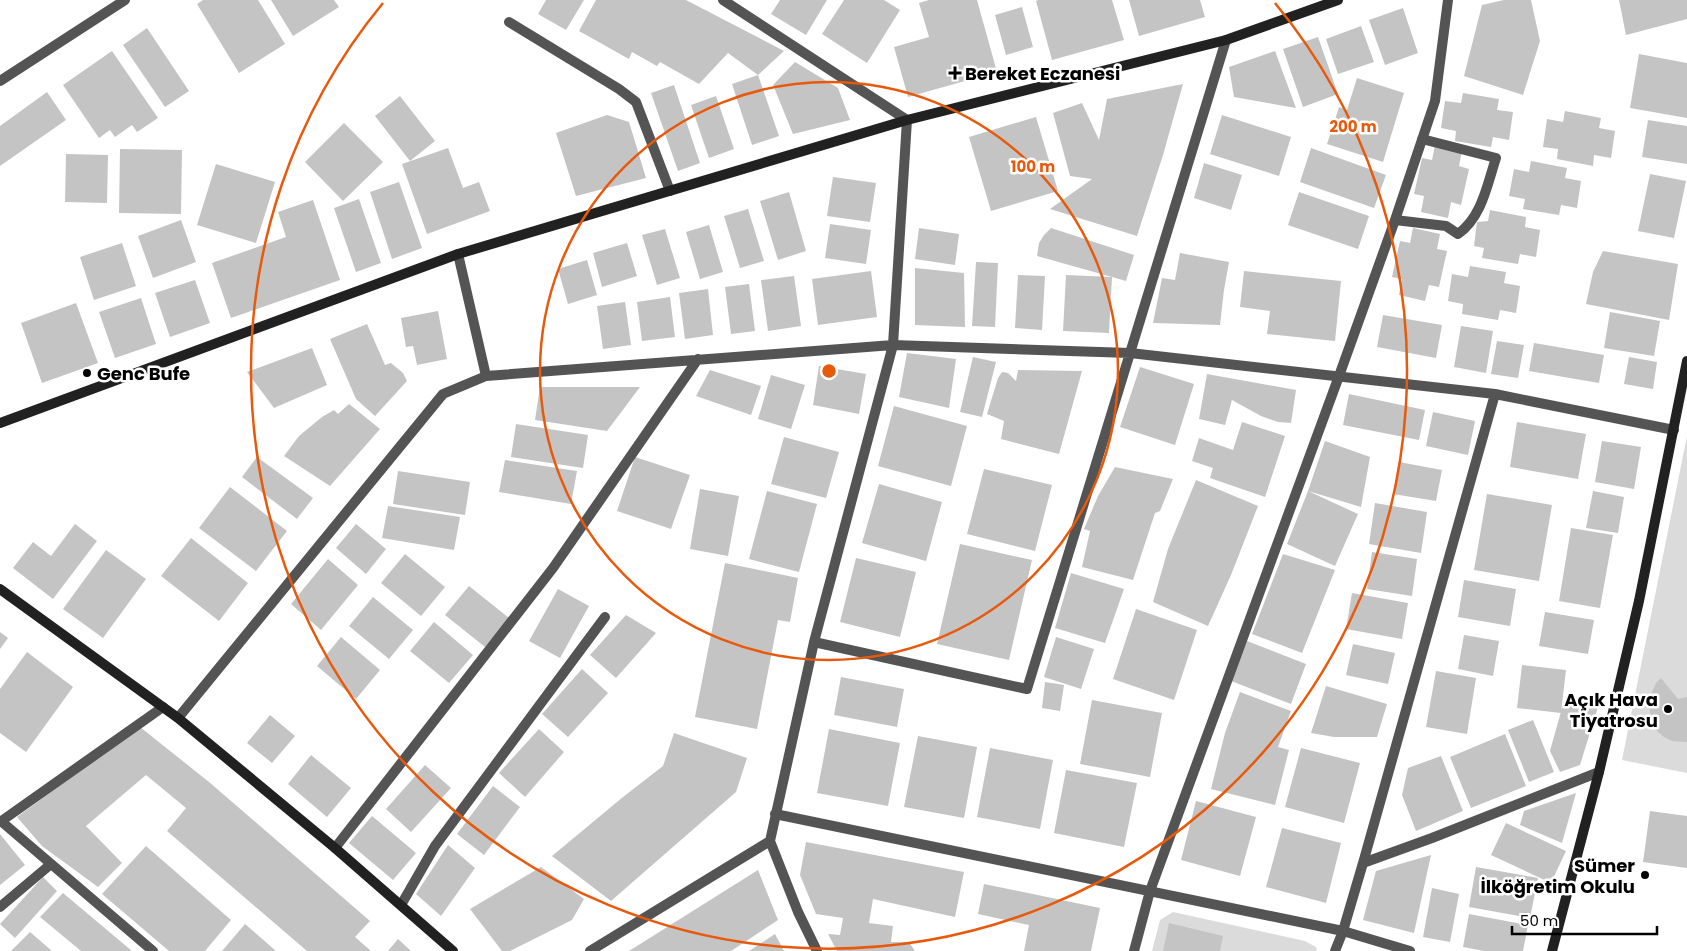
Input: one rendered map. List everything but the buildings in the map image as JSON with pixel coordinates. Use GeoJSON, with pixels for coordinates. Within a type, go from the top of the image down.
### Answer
{"type":"FeatureCollection","features":[{"type":"Feature","properties":{"kind":"main road"},"geometry":{"type":"LineString","coordinates":[[0,423],[458,254],[906,120],[1226,40],[1338,0]]}},
{"type":"Feature","properties":{"kind":"main road"},"geometry":{"type":"LineString","coordinates":[[1552,951],[1599,772],[1640,600],[1687,361]]}},
{"type":"Feature","properties":{"kind":"main road"},"geometry":{"type":"LineString","coordinates":[[0,589],[178,718],[335,848],[453,951]]}},
{"type":"Feature","properties":{"kind":"street"},"geometry":{"type":"LineString","coordinates":[[0,82],[125,0]]}},
{"type":"Feature","properties":{"kind":"street"},"geometry":{"type":"LineString","coordinates":[[723,0],[906,120],[893,345],[814,642],[770,841],[798,912],[817,951]]}},
{"type":"Feature","properties":{"kind":"street"},"geometry":{"type":"LineString","coordinates":[[1134,951],[1150,891],[1339,376],[1435,101],[1448,0]]}},
{"type":"Feature","properties":{"kind":"street"},"geometry":{"type":"LineString","coordinates":[[509,22],[619,89],[636,102],[670,191]]}},
{"type":"Feature","properties":{"kind":"street"},"geometry":{"type":"LineString","coordinates":[[814,642],[1027,689],[1226,40]]}},
{"type":"Feature","properties":{"kind":"street"},"geometry":{"type":"LineString","coordinates":[[1395,220],[1446,226],[1458,234],[1467,228],[1476,215],[1496,158],[1422,139]]}},
{"type":"Feature","properties":{"kind":"street"},"geometry":{"type":"LineString","coordinates":[[458,254],[486,376]]}},
{"type":"Feature","properties":{"kind":"street"},"geometry":{"type":"LineString","coordinates":[[178,718],[443,394],[486,376],[893,345],[1130,353],[1495,394],[1674,430]]}},
{"type":"Feature","properties":{"kind":"street"},"geometry":{"type":"LineString","coordinates":[[335,848],[554,568],[698,359]]}},
{"type":"Feature","properties":{"kind":"street"},"geometry":{"type":"LineString","coordinates":[[1335,951],[1343,931],[1363,863],[1495,394]]}},
{"type":"Feature","properties":{"kind":"street"},"geometry":{"type":"LineString","coordinates":[[401,905],[440,839],[604,617]]}},
{"type":"Feature","properties":{"kind":"street"},"geometry":{"type":"LineString","coordinates":[[153,951],[1,822],[163,707]]}},
{"type":"Feature","properties":{"kind":"street"},"geometry":{"type":"LineString","coordinates":[[1363,863],[1599,772]]}},
{"type":"Feature","properties":{"kind":"street"},"geometry":{"type":"LineString","coordinates":[[775,814],[1343,931],[1410,951]]}},
{"type":"Feature","properties":{"kind":"street"},"geometry":{"type":"LineString","coordinates":[[590,951],[770,841]]}},
{"type":"Feature","properties":{"kind":"street"},"geometry":{"type":"LineString","coordinates":[[0,907],[50,864]]}},
{"type":"Feature","properties":{"kind":"shaded area"},"geometry":{"type":"Polygon","coordinates":[[[1687,436],[1687,773],[1622,760],[1687,436]]]}},
{"type":"Feature","properties":{"kind":"shaded area"},"geometry":{"type":"Polygon","coordinates":[[[1173,912],[1305,941],[1316,947],[1317,951],[1152,951],[1160,920],[1173,912]]]}},
{"type":"Feature","properties":{"kind":"place","name":"Bereket Eczanesi"},"geometry":{"type":"Point","coordinates":[955,73]}},
{"type":"Feature","properties":{"kind":"place","name":"Genc Bufe"},"geometry":{"type":"Point","coordinates":[87,373]}},
{"type":"Feature","properties":{"kind":"place","name":"Açık Hava Tiyatrosu"},"geometry":{"type":"Point","coordinates":[1668,709]}},
{"type":"Feature","properties":{"kind":"place","name":"Sümer İlköğretim Okulu"},"geometry":{"type":"Point","coordinates":[1645,875]}}]}
